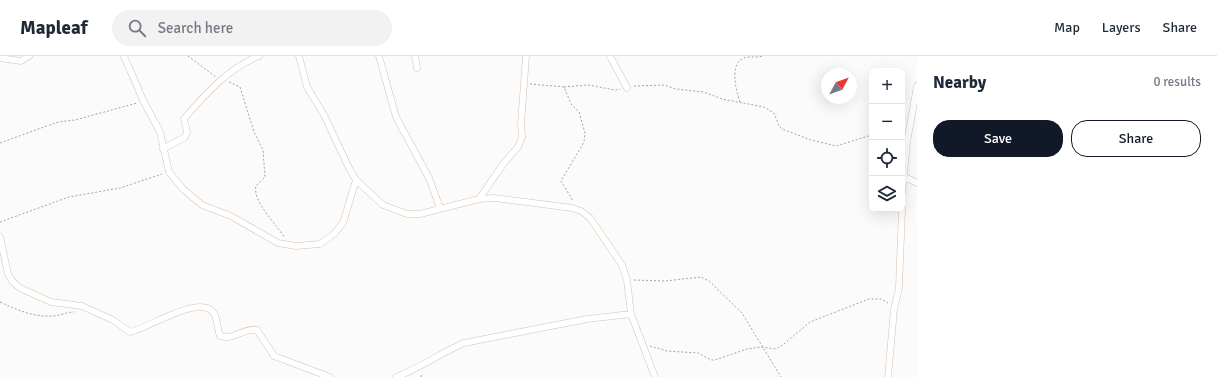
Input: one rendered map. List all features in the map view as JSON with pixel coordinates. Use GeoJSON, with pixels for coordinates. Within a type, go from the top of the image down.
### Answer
{"type":"FeatureCollection","features":[{"type":"Feature","properties":{"kind":"street"},"geometry":{"type":"LineString","coordinates":[[0,58],[21,61],[29,56]]}},
{"type":"Feature","properties":{"kind":"street"},"geometry":{"type":"LineString","coordinates":[[124,56],[142,100],[156,124],[169,172],[183,189],[202,205],[231,216],[273,241],[290,245],[320,244],[334,234],[344,223],[356,180]]}},
{"type":"Feature","properties":{"kind":"street"},"geometry":{"type":"LineString","coordinates":[[164,149],[185,137],[187,132],[184,119],[221,81],[237,66],[259,56]]}},
{"type":"Feature","properties":{"kind":"street"},"geometry":{"type":"LineString","coordinates":[[299,56],[310,94],[324,115],[356,180],[384,205],[396,211],[407,214],[420,214],[480,198],[494,198],[581,211],[596,225],[622,265],[627,280],[631,314],[655,377]]}},
{"type":"Feature","properties":{"kind":"street"},"geometry":{"type":"LineString","coordinates":[[379,56],[396,117],[429,178],[440,208]]}},
{"type":"Feature","properties":{"kind":"street"},"geometry":{"type":"LineString","coordinates":[[415,56],[417,68]]}},
{"type":"Feature","properties":{"kind":"street"},"geometry":{"type":"LineString","coordinates":[[480,198],[504,163],[518,147],[522,137],[521,124],[526,56]]}},
{"type":"Feature","properties":{"kind":"street"},"geometry":{"type":"LineString","coordinates":[[610,56],[627,88]]}},
{"type":"Feature","properties":{"kind":"street"},"geometry":{"type":"LineString","coordinates":[[905,158],[917,86]]}},
{"type":"Feature","properties":{"kind":"street"},"geometry":{"type":"LineString","coordinates":[[905,177],[917,183]]}},
{"type":"Feature","properties":{"kind":"street"},"geometry":{"type":"LineString","coordinates":[[888,377],[894,309],[899,288],[902,212]]}},
{"type":"Feature","properties":{"kind":"street"},"geometry":{"type":"LineString","coordinates":[[0,237],[5,267],[12,281],[20,288],[37,297],[51,302],[82,306],[113,320],[130,332],[173,314],[199,307],[206,308],[213,313],[220,336],[224,337],[238,335],[251,329],[258,330],[274,356],[330,377]]}},
{"type":"Feature","properties":{"kind":"street"},"geometry":{"type":"LineString","coordinates":[[396,377],[424,365],[446,350],[464,343],[587,319],[631,314]]}},
{"type":"Feature","properties":{"kind":"path"},"geometry":{"type":"LineString","coordinates":[[188,56],[221,81],[233,82],[240,87],[254,132],[263,150],[265,177],[263,181],[256,186],[256,194],[262,208],[290,245]]}},
{"type":"Feature","properties":{"kind":"path"},"geometry":{"type":"LineString","coordinates":[[740,102],[735,69],[737,62],[744,58],[763,56]]}},
{"type":"Feature","properties":{"kind":"path"},"geometry":{"type":"LineString","coordinates":[[525,85],[534,83],[564,87],[588,85],[615,90],[650,84],[664,85],[676,89],[704,92],[770,110],[774,113],[779,126],[782,129],[811,140],[836,146],[869,136]]}},
{"type":"Feature","properties":{"kind":"path"},"geometry":{"type":"LineString","coordinates":[[564,87],[571,104],[579,112],[585,133],[584,142],[561,182],[581,211]]}},
{"type":"Feature","properties":{"kind":"path"},"geometry":{"type":"LineString","coordinates":[[0,143],[58,122],[75,120],[112,109],[129,106],[142,100]]}},
{"type":"Feature","properties":{"kind":"path"},"geometry":{"type":"LineString","coordinates":[[0,222],[69,197],[120,188],[149,177],[169,172]]}},
{"type":"Feature","properties":{"kind":"path"},"geometry":{"type":"LineString","coordinates":[[627,280],[665,281],[705,278],[742,313],[761,347],[781,377]]}},
{"type":"Feature","properties":{"kind":"path"},"geometry":{"type":"LineString","coordinates":[[642,342],[667,351],[698,353],[711,360],[761,347],[776,349],[810,322],[869,299],[881,299],[887,301],[894,309]]}},
{"type":"Feature","properties":{"kind":"path"},"geometry":{"type":"LineString","coordinates":[[0,302],[27,314],[37,316],[54,316],[78,312]]}}]}
